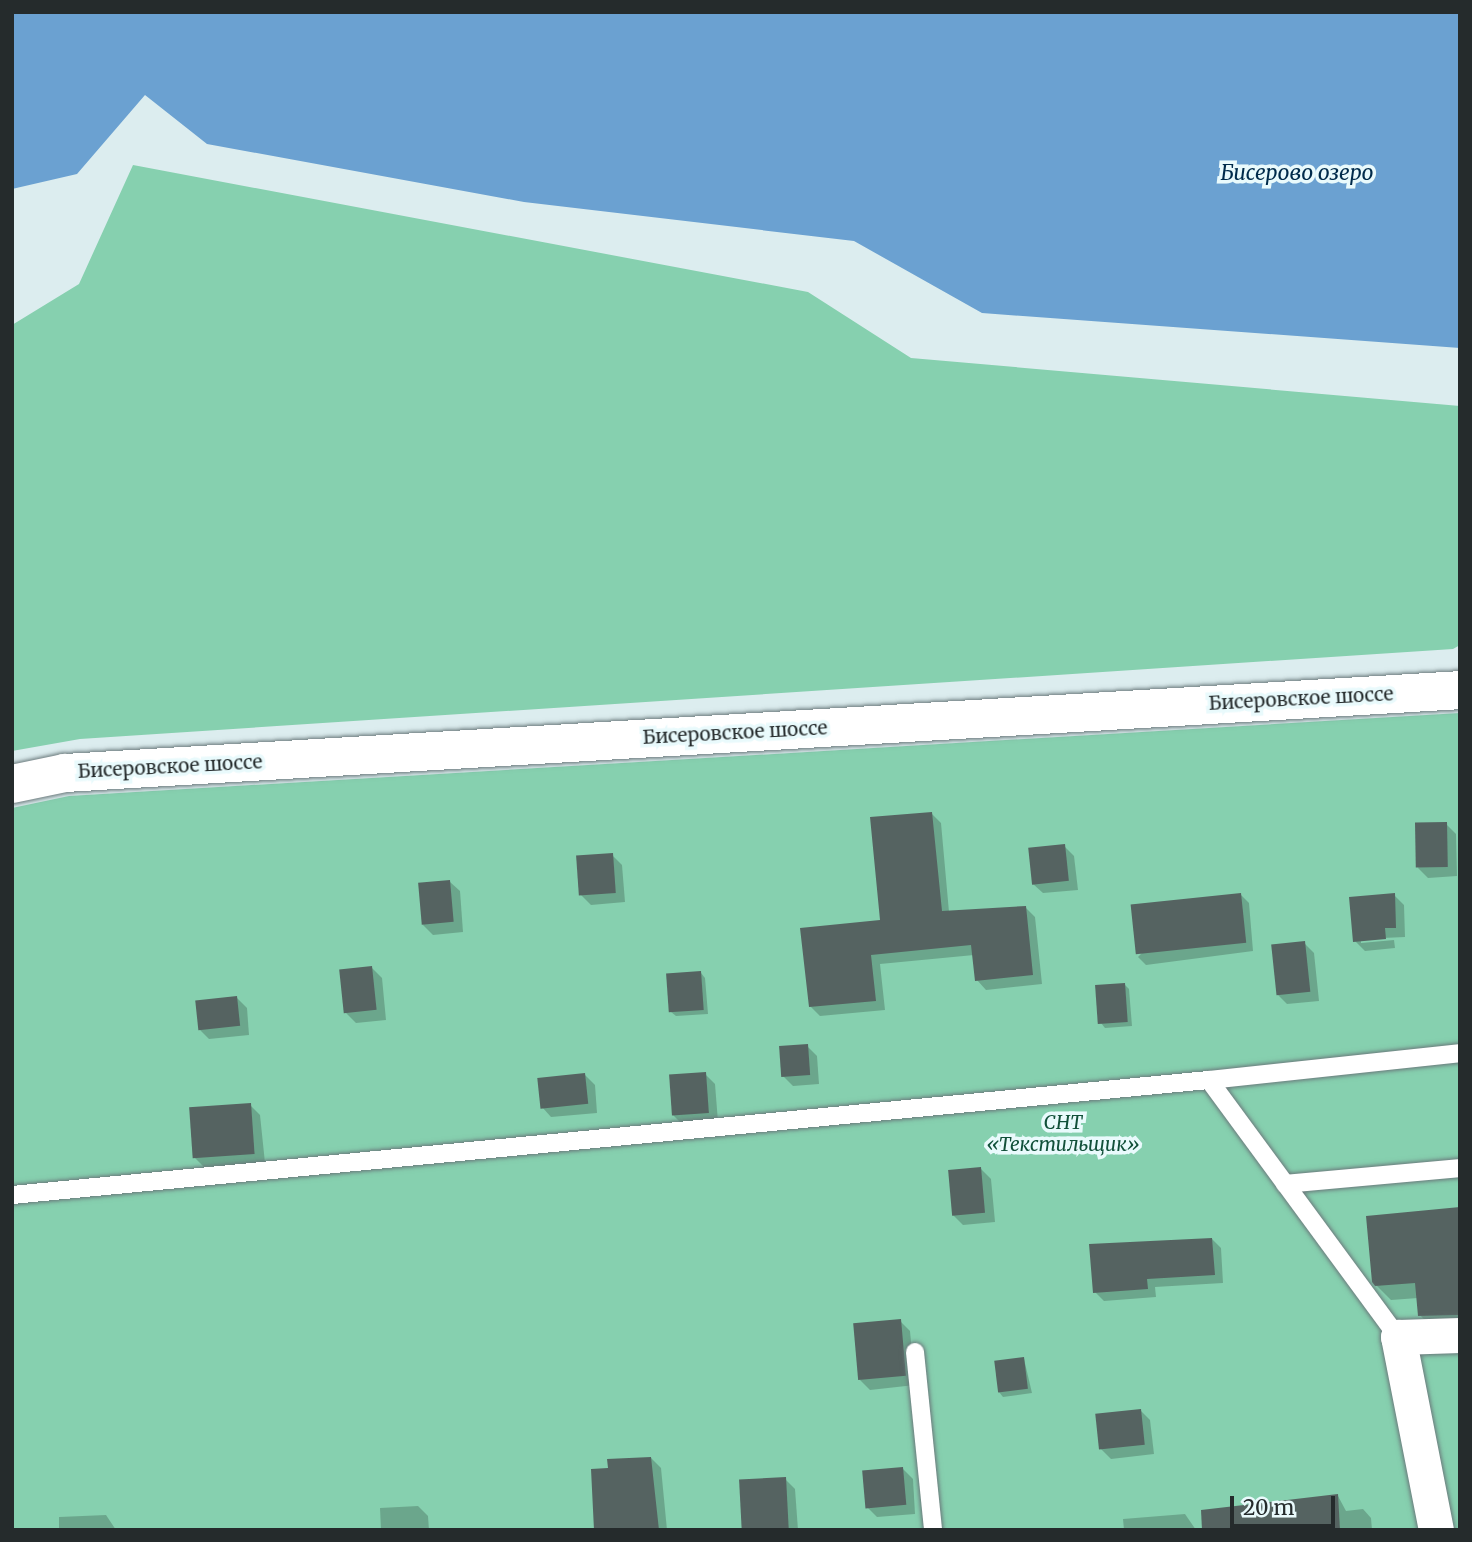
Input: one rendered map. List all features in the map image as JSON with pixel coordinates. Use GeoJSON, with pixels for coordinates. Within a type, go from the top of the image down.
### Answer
{"type":"FeatureCollection","features":[{"type":"Feature","properties":{"kind":"main road","name":"Бисеровское шоссе"},"geometry":{"type":"LineString","coordinates":[[12,784],[65,773],[1460,690]]}},
{"type":"Feature","properties":{"kind":"street"},"geometry":{"type":"LineString","coordinates":[[1436,1530],[1398,1338],[1460,1335]]}},
{"type":"Feature","properties":{"kind":"lane"},"geometry":{"type":"LineString","coordinates":[[12,1195],[1209,1080],[1460,1053]]}},
{"type":"Feature","properties":{"kind":"lane"},"geometry":{"type":"LineString","coordinates":[[1209,1080],[1398,1338]]}},
{"type":"Feature","properties":{"kind":"lane"},"geometry":{"type":"LineString","coordinates":[[1285,1184],[1460,1168]]}},
{"type":"Feature","properties":{"kind":"lane"},"geometry":{"type":"LineString","coordinates":[[915,1352],[933,1530]]}},
{"type":"Feature","properties":{"kind":"green space"},"geometry":{"type":"Polygon","coordinates":[[[133,165],[808,292],[911,358],[1460,406],[1460,645],[1453,649],[80,739],[12,751],[12,325],[79,284],[133,165]]]}},
{"type":"Feature","properties":{"kind":"green space","name":"СНТ «Текстильщик»"},"geometry":{"type":"Polygon","coordinates":[[[1460,713],[1460,1530],[12,1530],[12,808],[69,796],[1460,713]]]}},
{"type":"Feature","properties":{"kind":"water","name":"Бисерово озеро"},"geometry":{"type":"Polygon","coordinates":[[[12,12],[1460,12],[1460,348],[982,313],[854,241],[524,202],[207,144],[145,95],[77,174],[12,189],[12,12]]]}},
{"type":"Feature","properties":{"kind":"building"},"geometry":{"type":"Polygon","coordinates":[[[932,812],[942,911],[1026,906],[1033,975],[975,981],[971,945],[871,955],[876,1001],[809,1007],[800,928],[880,920],[870,817],[932,812]]]}},
{"type":"Feature","properties":{"kind":"building"},"geometry":{"type":"Polygon","coordinates":[[[1447,822],[1448,867],[1416,868],[1415,823],[1447,822]]]}},
{"type":"Feature","properties":{"kind":"building"},"geometry":{"type":"Polygon","coordinates":[[[1065,844],[1069,881],[1032,885],[1028,848],[1065,844]]]}},
{"type":"Feature","properties":{"kind":"building"},"geometry":{"type":"Polygon","coordinates":[[[613,853],[616,893],[579,895],[576,856],[613,853]]]}},
{"type":"Feature","properties":{"kind":"building"},"geometry":{"type":"Polygon","coordinates":[[[450,880],[454,922],[422,925],[418,883],[450,880]]]}},
{"type":"Feature","properties":{"kind":"building"},"geometry":{"type":"Polygon","coordinates":[[[1241,893],[1246,943],[1136,954],[1131,905],[1241,893]]]}},
{"type":"Feature","properties":{"kind":"building"},"geometry":{"type":"Polygon","coordinates":[[[1395,893],[1396,928],[1385,928],[1386,939],[1353,942],[1349,897],[1395,893]]]}},
{"type":"Feature","properties":{"kind":"building"},"geometry":{"type":"Polygon","coordinates":[[[1305,941],[1310,992],[1277,995],[1271,945],[1305,941]]]}},
{"type":"Feature","properties":{"kind":"building"},"geometry":{"type":"Polygon","coordinates":[[[372,966],[377,1010],[344,1013],[339,969],[372,966]]]}},
{"type":"Feature","properties":{"kind":"building"},"geometry":{"type":"Polygon","coordinates":[[[701,971],[704,1010],[669,1012],[666,973],[701,971]]]}},
{"type":"Feature","properties":{"kind":"building"},"geometry":{"type":"Polygon","coordinates":[[[1125,983],[1128,1022],[1098,1024],[1095,985],[1125,983]]]}},
{"type":"Feature","properties":{"kind":"building"},"geometry":{"type":"Polygon","coordinates":[[[237,996],[240,1026],[198,1030],[195,1000],[237,996]]]}},
{"type":"Feature","properties":{"kind":"building"},"geometry":{"type":"Polygon","coordinates":[[[808,1044],[810,1075],[781,1077],[779,1046],[808,1044]]]}},
{"type":"Feature","properties":{"kind":"building"},"geometry":{"type":"Polygon","coordinates":[[[706,1072],[709,1113],[672,1115],[669,1075],[706,1072]]]}},
{"type":"Feature","properties":{"kind":"building"},"geometry":{"type":"Polygon","coordinates":[[[585,1073],[588,1104],[541,1109],[537,1078],[585,1073]]]}},
{"type":"Feature","properties":{"kind":"building"},"geometry":{"type":"Polygon","coordinates":[[[251,1103],[255,1154],[193,1158],[189,1107],[251,1103]]]}},
{"type":"Feature","properties":{"kind":"building"},"geometry":{"type":"Polygon","coordinates":[[[981,1167],[985,1213],[952,1216],[948,1170],[981,1167]]]}},
{"type":"Feature","properties":{"kind":"building"},"geometry":{"type":"Polygon","coordinates":[[[1460,1207],[1460,1315],[1418,1316],[1415,1283],[1375,1286],[1372,1282],[1366,1216],[1460,1207]]]}},
{"type":"Feature","properties":{"kind":"building"},"geometry":{"type":"Polygon","coordinates":[[[1212,1238],[1215,1275],[1147,1279],[1148,1289],[1093,1293],[1089,1244],[1212,1238]]]}},
{"type":"Feature","properties":{"kind":"building"},"geometry":{"type":"Polygon","coordinates":[[[901,1319],[906,1376],[858,1380],[853,1323],[901,1319]]]}},
{"type":"Feature","properties":{"kind":"building"},"geometry":{"type":"Polygon","coordinates":[[[1024,1357],[1028,1389],[998,1392],[994,1361],[1024,1357]]]}},
{"type":"Feature","properties":{"kind":"building"},"geometry":{"type":"Polygon","coordinates":[[[1141,1409],[1145,1445],[1099,1450],[1095,1414],[1141,1409]]]}},
{"type":"Feature","properties":{"kind":"building"},"geometry":{"type":"Polygon","coordinates":[[[651,1457],[659,1530],[594,1530],[591,1469],[608,1468],[607,1459],[651,1457]]]}},
{"type":"Feature","properties":{"kind":"building"},"geometry":{"type":"Polygon","coordinates":[[[903,1467],[906,1505],[865,1508],[862,1471],[903,1467]]]}},
{"type":"Feature","properties":{"kind":"building"},"geometry":{"type":"Polygon","coordinates":[[[786,1477],[789,1530],[742,1530],[739,1479],[786,1477]]]}},
{"type":"Feature","properties":{"kind":"building"},"geometry":{"type":"Polygon","coordinates":[[[1338,1494],[1340,1530],[1202,1530],[1201,1510],[1338,1494]]]}}]}
